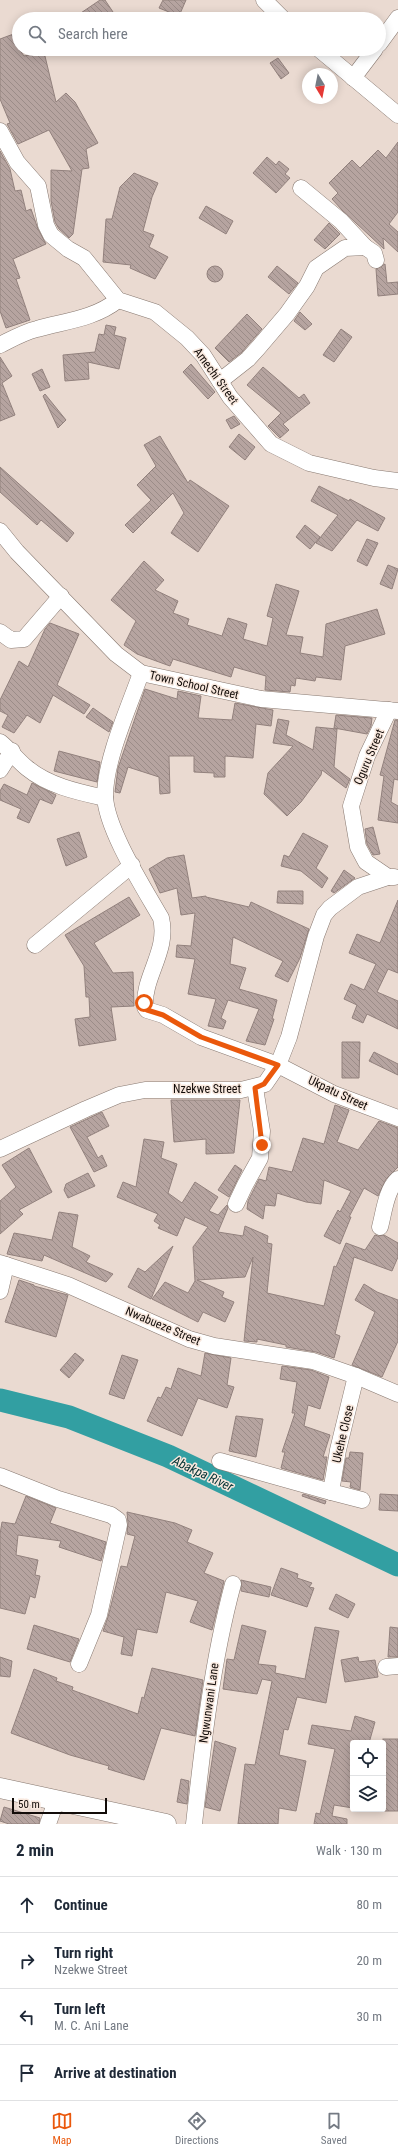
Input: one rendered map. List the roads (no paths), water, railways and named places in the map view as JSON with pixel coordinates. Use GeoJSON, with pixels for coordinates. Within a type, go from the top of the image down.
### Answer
{"type":"FeatureCollection","features":[{"type":"Feature","properties":{"kind":"main road"},"geometry":{"type":"LineString","coordinates":[[0,1788],[155,1823]]}},
{"type":"Feature","properties":{"kind":"street"},"geometry":{"type":"LineString","coordinates":[[264,0],[276,12]]}},
{"type":"Feature","properties":{"kind":"street"},"geometry":{"type":"LineString","coordinates":[[386,34],[398,18]]}},
{"type":"Feature","properties":{"kind":"street"},"geometry":{"type":"LineString","coordinates":[[328,56],[398,115]]}},
{"type":"Feature","properties":{"kind":"street"},"geometry":{"type":"LineString","coordinates":[[353,78],[370,56]]}},
{"type":"Feature","properties":{"kind":"street"},"geometry":{"type":"LineString","coordinates":[[0,131],[17,162],[38,186],[46,225],[51,235],[68,250],[84,258],[118,300],[109,307],[83,318],[36,329],[0,345]]}},
{"type":"Feature","properties":{"kind":"street"},"geometry":{"type":"LineString","coordinates":[[301,188],[341,221],[365,247],[374,254],[376,260]]}},
{"type":"Feature","properties":{"kind":"street"},"geometry":{"type":"LineString","coordinates":[[220,381],[248,359],[287,314],[307,286],[316,268],[345,248],[365,247]]}},
{"type":"Feature","properties":{"kind":"street","name":"Amechi Street"},"geometry":{"type":"LineString","coordinates":[[118,300],[155,312],[188,338],[203,356],[230,397],[263,437],[282,451],[309,463],[374,478],[398,481]]}},
{"type":"Feature","properties":{"kind":"street","name":"Town School Street"},"geometry":{"type":"LineString","coordinates":[[0,531],[17,552],[116,654],[141,673],[261,699],[394,711]]}},
{"type":"Feature","properties":{"kind":"street"},"geometry":{"type":"LineString","coordinates":[[0,632],[11,640],[24,639],[61,596]]}},
{"type":"Feature","properties":{"kind":"street"},"geometry":{"type":"LineString","coordinates":[[35,945],[132,865],[112,826],[105,798],[107,773],[141,673]]}},
{"type":"Feature","properties":{"kind":"street","name":"Oguru Street"},"geometry":{"type":"LineString","coordinates":[[393,877],[366,862],[358,847],[351,806],[367,756],[394,711]]}},
{"type":"Feature","properties":{"kind":"street"},"geometry":{"type":"LineString","coordinates":[[0,770],[6,747],[27,767],[46,781],[82,793],[105,798]]}},
{"type":"Feature","properties":{"kind":"street","name":"Ukpatu Street"},"geometry":{"type":"LineString","coordinates":[[132,865],[161,918],[164,930],[162,944],[148,986],[144,1007],[201,1037],[278,1065],[334,1094],[398,1118]]}},
{"type":"Feature","properties":{"kind":"street","name":"Nzekwe Street"},"geometry":{"type":"LineString","coordinates":[[0,1150],[119,1095],[145,1090],[241,1090],[255,1088],[264,1084],[278,1065],[289,1037],[314,943],[324,915],[330,908],[358,887],[393,877]]}},
{"type":"Feature","properties":{"kind":"street"},"geometry":{"type":"LineString","coordinates":[[236,1204],[260,1158],[262,1131],[255,1088]]}},
{"type":"Feature","properties":{"kind":"street"},"geometry":{"type":"LineString","coordinates":[[380,1227],[387,1200],[394,1183],[398,1179]]}},
{"type":"Feature","properties":{"kind":"street"},"geometry":{"type":"LineString","coordinates":[[0,1291],[3,1264]]}},
{"type":"Feature","properties":{"kind":"street","name":"Nwabueze Street"},"geometry":{"type":"LineString","coordinates":[[3,1264],[68,1285],[189,1339],[214,1346],[313,1361],[356,1376],[398,1394]]}},
{"type":"Feature","properties":{"kind":"street","name":"Ukehe Close"},"geometry":{"type":"LineString","coordinates":[[331,1492],[338,1450],[356,1376]]}},
{"type":"Feature","properties":{"kind":"street"},"geometry":{"type":"LineString","coordinates":[[220,1461],[362,1500]]}},
{"type":"Feature","properties":{"kind":"street"},"geometry":{"type":"LineString","coordinates":[[1,1480],[111,1515],[118,1520],[120,1525],[99,1615],[79,1664]]}},
{"type":"Feature","properties":{"kind":"street","name":"Ngwunwani Lane"},"geometry":{"type":"LineString","coordinates":[[194,1824],[210,1695],[221,1630],[233,1584]]}},
{"type":"Feature","properties":{"kind":"street"},"geometry":{"type":"LineString","coordinates":[[48,1824],[56,1801]]}},
{"type":"Feature","properties":{"kind":"waterway","name":"Abakpa River"},"geometry":{"type":"LineString","coordinates":[[0,1400],[69,1417],[168,1456],[398,1565]]}}]}
